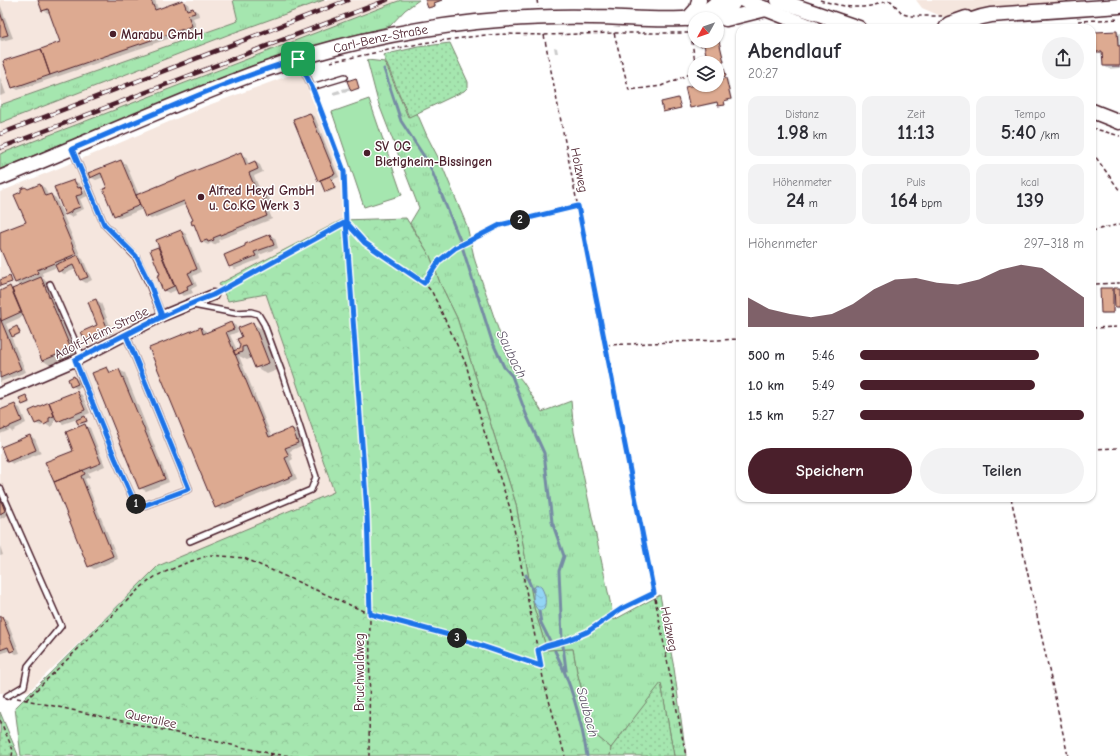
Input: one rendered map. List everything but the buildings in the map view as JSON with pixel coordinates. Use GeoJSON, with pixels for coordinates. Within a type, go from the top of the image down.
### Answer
{"type":"FeatureCollection","features":[{"type":"Feature","properties":{"kind":"street"},"geometry":{"type":"LineString","coordinates":[[695,12],[699,0]]}},
{"type":"Feature","properties":{"kind":"street"},"geometry":{"type":"LineString","coordinates":[[703,12],[720,0]]}},
{"type":"Feature","properties":{"kind":"street"},"geometry":{"type":"LineString","coordinates":[[724,12],[727,11],[735,0]]}},
{"type":"Feature","properties":{"kind":"street"},"geometry":{"type":"LineString","coordinates":[[742,0],[804,24]]}},
{"type":"Feature","properties":{"kind":"street"},"geometry":{"type":"LineString","coordinates":[[778,0],[847,24]]}},
{"type":"Feature","properties":{"kind":"street"},"geometry":{"type":"LineString","coordinates":[[963,24],[974,23],[991,15],[1120,6]]}},
{"type":"Feature","properties":{"kind":"street","name":"Carl-Benz-Straße"},"geometry":{"type":"LineString","coordinates":[[724,18],[766,9]]}},
{"type":"Feature","properties":{"kind":"street","name":"Carl-Benz-Straße"},"geometry":{"type":"LineString","coordinates":[[0,178],[200,94],[262,71],[301,63],[333,49],[382,37],[441,26],[490,20],[592,16],[688,19]]}},
{"type":"Feature","properties":{"kind":"street"},"geometry":{"type":"LineString","coordinates":[[1096,113],[1120,122]]}},
{"type":"Feature","properties":{"kind":"street","name":"Adolf-Heim-Straße"},"geometry":{"type":"LineString","coordinates":[[0,393],[78,359],[162,316],[213,295]]}},
{"type":"Feature","properties":{"kind":"lane"},"geometry":{"type":"LineString","coordinates":[[301,63],[312,87],[345,77]]}},
{"type":"Feature","properties":{"kind":"lane"},"geometry":{"type":"LineString","coordinates":[[72,149],[104,224],[136,256],[150,284],[162,316]]}},
{"type":"Feature","properties":{"kind":"lane"},"geometry":{"type":"LineString","coordinates":[[50,284],[115,458],[137,508],[189,489],[126,335]]}},
{"type":"Feature","properties":{"kind":"lane"},"geometry":{"type":"LineString","coordinates":[[189,304],[235,314],[251,312],[258,314],[264,324],[282,373],[316,477],[311,490],[190,541]]}},
{"type":"Feature","properties":{"kind":"lane"},"geometry":{"type":"LineString","coordinates":[[0,488],[62,626],[28,666],[24,686],[7,696]]}},
{"type":"Feature","properties":{"kind":"path"},"geometry":{"type":"LineString","coordinates":[[820,0],[840,6],[856,7],[872,6],[884,1],[891,1],[903,14],[910,16],[948,16],[953,24]]}},
{"type":"Feature","properties":{"kind":"path"},"geometry":{"type":"LineString","coordinates":[[326,63],[423,43],[486,35],[614,33],[688,34]]}},
{"type":"Feature","properties":{"kind":"path"},"geometry":{"type":"LineString","coordinates":[[614,33],[629,90],[661,86],[688,75]]}},
{"type":"Feature","properties":{"kind":"path","name":"Holzweg"},"geometry":{"type":"LineString","coordinates":[[544,35],[686,756]]}},
{"type":"Feature","properties":{"kind":"path","name":"Bruchwaldweg"},"geometry":{"type":"LineString","coordinates":[[312,87],[344,171],[346,222],[367,512],[370,614],[369,756]]}},
{"type":"Feature","properties":{"kind":"path"},"geometry":{"type":"LineString","coordinates":[[1096,129],[1120,136]]}},
{"type":"Feature","properties":{"kind":"path"},"geometry":{"type":"LineString","coordinates":[[1096,158],[1120,191]]}},
{"type":"Feature","properties":{"kind":"path"},"geometry":{"type":"LineString","coordinates":[[424,283],[439,261],[455,248],[500,225],[578,206]]}},
{"type":"Feature","properties":{"kind":"path"},"geometry":{"type":"LineString","coordinates":[[213,295],[346,222],[365,243],[424,283],[432,292],[466,364],[484,430],[510,508],[544,683],[565,756]]}},
{"type":"Feature","properties":{"kind":"path"},"geometry":{"type":"LineString","coordinates":[[1096,230],[1120,224]]}},
{"type":"Feature","properties":{"kind":"path"},"geometry":{"type":"LineString","coordinates":[[1096,284],[1120,283]]}},
{"type":"Feature","properties":{"kind":"path"},"geometry":{"type":"LineString","coordinates":[[1096,328],[1120,327]]}},
{"type":"Feature","properties":{"kind":"path"},"geometry":{"type":"LineString","coordinates":[[605,345],[736,339]]}},
{"type":"Feature","properties":{"kind":"path"},"geometry":{"type":"LineString","coordinates":[[1096,449],[1120,448]]}},
{"type":"Feature","properties":{"kind":"path"},"geometry":{"type":"LineString","coordinates":[[1012,502],[1068,756]]}},
{"type":"Feature","properties":{"kind":"path"},"geometry":{"type":"LineString","coordinates":[[26,700],[140,588],[156,576],[186,563],[210,555],[244,558],[370,614],[449,635],[541,666]]}},
{"type":"Feature","properties":{"kind":"path"},"geometry":{"type":"LineString","coordinates":[[538,650],[587,632],[621,609],[654,593]]}},
{"type":"Feature","properties":{"kind":"path","name":"Querallee"},"geometry":{"type":"LineString","coordinates":[[7,696],[273,754],[292,756]]}},
{"type":"Feature","properties":{"kind":"path"},"geometry":{"type":"LineString","coordinates":[[0,720],[13,750],[12,756]]}},
{"type":"Feature","properties":{"kind":"path"},"geometry":{"type":"LineString","coordinates":[[269,756],[273,754]]}},
{"type":"Feature","properties":{"kind":"shaded area"},"geometry":{"type":"Polygon","coordinates":[[[0,0],[233,0],[239,21],[0,105],[0,0]]]}},
{"type":"Feature","properties":{"kind":"shaded area"},"geometry":{"type":"Polygon","coordinates":[[[324,0],[401,0],[0,154],[0,123],[230,34],[324,0]]]}},
{"type":"Feature","properties":{"kind":"shaded area"},"geometry":{"type":"Polygon","coordinates":[[[916,0],[1120,0],[1032,18],[977,24],[948,19],[922,8],[916,0]]]}},
{"type":"Feature","properties":{"kind":"shaded area"},"geometry":{"type":"Polygon","coordinates":[[[301,71],[341,172],[342,220],[219,284],[228,301],[266,294],[334,492],[158,566],[29,691],[0,693],[0,192],[206,106],[301,71]]]}},
{"type":"Feature","properties":{"kind":"green space"},"geometry":{"type":"Polygon","coordinates":[[[233,0],[324,0],[230,34],[0,123],[0,105],[238,21],[233,0]]]}},
{"type":"Feature","properties":{"kind":"green space"},"geometry":{"type":"Polygon","coordinates":[[[401,0],[419,0],[405,10],[390,26],[331,41],[260,63],[0,169],[0,154],[401,0]]]}},
{"type":"Feature","properties":{"kind":"green space"},"geometry":{"type":"Polygon","coordinates":[[[450,43],[468,82],[468,87],[464,91],[409,117],[383,55],[418,47],[450,43]]]}},
{"type":"Feature","properties":{"kind":"green space"},"geometry":{"type":"Polygon","coordinates":[[[367,60],[385,62],[408,117],[417,113],[441,163],[467,226],[475,261],[511,367],[523,382],[542,412],[571,401],[574,432],[614,620],[660,595],[674,668],[686,756],[674,756],[661,684],[611,748],[593,733],[577,672],[573,649],[547,650],[534,608],[516,504],[457,318],[440,283],[430,256],[410,223],[419,208],[378,102],[367,60]]]}},
{"type":"Feature","properties":{"kind":"green space","name":"SV OG Bietigheim-Bissingen"},"geometry":{"type":"Polygon","coordinates":[[[369,99],[402,195],[364,207],[332,112],[369,99]]]}},
{"type":"Feature","properties":{"kind":"green space"},"geometry":{"type":"Polygon","coordinates":[[[406,218],[430,256],[440,283],[457,318],[516,504],[534,608],[547,650],[573,649],[577,672],[593,733],[611,748],[610,756],[21,756],[15,708],[158,566],[334,492],[266,294],[228,301],[219,284],[342,220],[406,218]]]}},
{"type":"Feature","properties":{"kind":"green space"},"geometry":{"type":"Polygon","coordinates":[[[661,683],[674,756],[610,756],[611,748],[661,683]]]}},
{"type":"Feature","properties":{"kind":"green space"},"geometry":{"type":"Polygon","coordinates":[[[0,712],[18,755],[18,756],[0,756],[0,712]]]}},
{"type":"Feature","properties":{"kind":"water"},"geometry":{"type":"Polygon","coordinates":[[[540,585],[544,594],[545,603],[544,609],[539,611],[534,603],[533,593],[535,586],[540,585]]]}},
{"type":"Feature","properties":{"kind":"waterway","name":"Saubach"},"geometry":{"type":"LineString","coordinates":[[384,69],[401,121],[429,164],[460,240],[492,341],[504,367],[512,376],[526,414],[544,453],[552,522],[564,556],[559,571],[562,638]]}},
{"type":"Feature","properties":{"kind":"waterway","name":"Saubach"},"geometry":{"type":"LineString","coordinates":[[526,575],[533,591]]}},
{"type":"Feature","properties":{"kind":"waterway","name":"Saubach"},"geometry":{"type":"LineString","coordinates":[[539,611],[541,623],[551,643]]}},
{"type":"Feature","properties":{"kind":"waterway","name":"Saubach"},"geometry":{"type":"LineString","coordinates":[[563,646],[566,670]]}},
{"type":"Feature","properties":{"kind":"waterway","name":"Saubach"},"geometry":{"type":"LineString","coordinates":[[555,651],[575,702],[587,756]]}},
{"type":"Feature","properties":{"kind":"railway"},"geometry":{"type":"LineString","coordinates":[[0,134],[348,0]]}},
{"type":"Feature","properties":{"kind":"railway"},"geometry":{"type":"LineString","coordinates":[[0,148],[387,0]]}},
{"type":"Feature","properties":{"kind":"place","name":"Marabu GmbH"},"geometry":{"type":"Point","coordinates":[113,34]}},
{"type":"Feature","properties":{"kind":"place","name":"SV OG Bietigheim-Bissingen"},"geometry":{"type":"Point","coordinates":[367,153]}},
{"type":"Feature","properties":{"kind":"place","name":"Alfred Heyd GmbH u. Co.KG Werk 3"},"geometry":{"type":"Point","coordinates":[201,197]}},
{"type":"Feature","properties":{"kind":"route"},"geometry":{"type":"LineString","coordinates":[[298,59],[280,64],[200,94],[72,149],[104,224],[136,256],[150,284],[156,304],[162,316],[75,360],[137,508],[189,489],[126,335],[162,316],[213,295],[346,222],[365,243],[424,283],[439,261],[455,248],[500,225],[578,206],[654,593],[621,609],[587,632],[538,650],[541,666],[449,635],[370,614],[367,512],[346,222],[344,171],[312,87],[298,59]]}}]}
